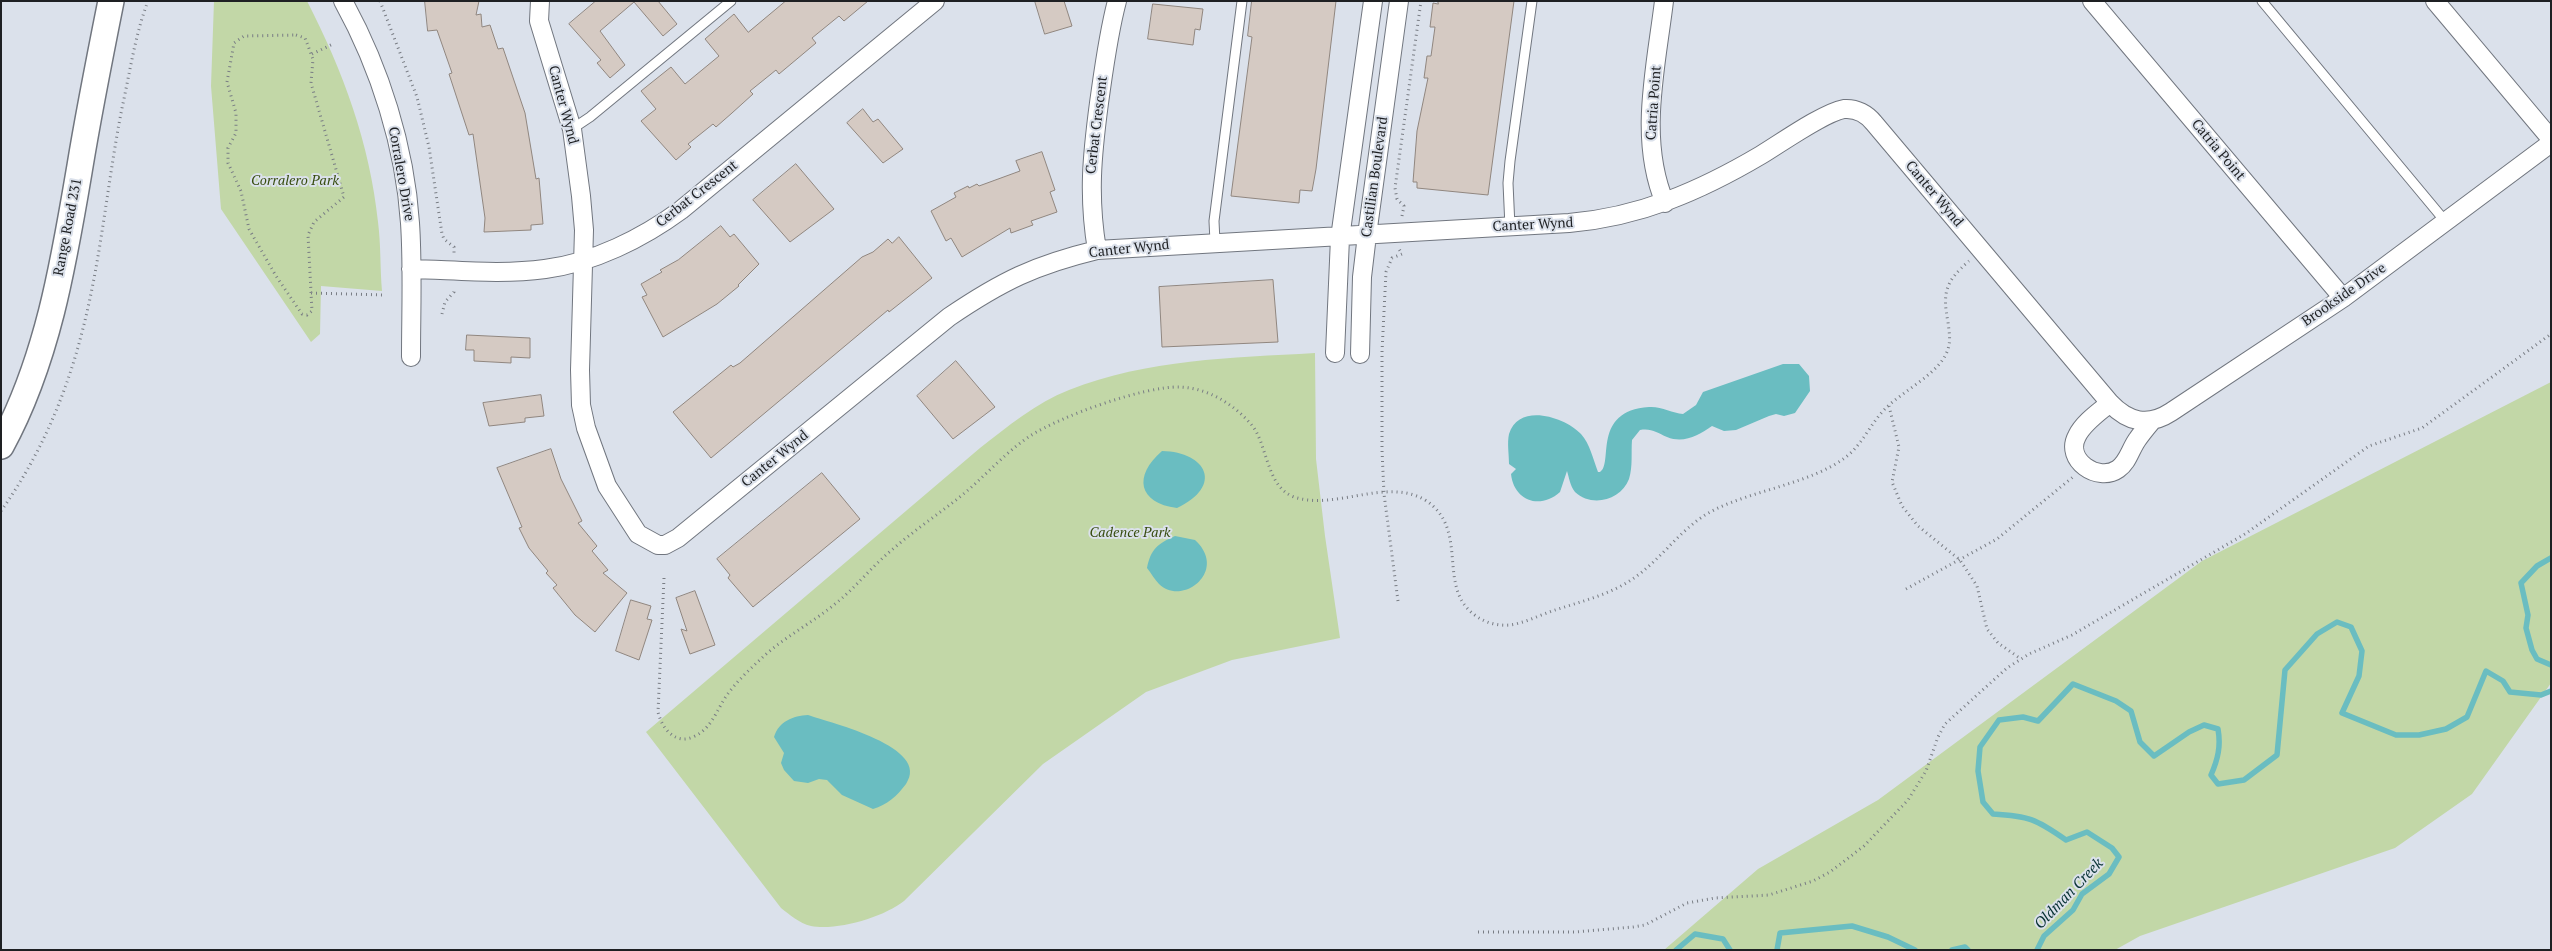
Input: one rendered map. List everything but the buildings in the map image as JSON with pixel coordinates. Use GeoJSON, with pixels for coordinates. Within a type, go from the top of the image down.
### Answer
{"type":"FeatureCollection","features":[{"type":"Feature","properties":{"kind":"main road","name":"Range Road 231"},"geometry":{"type":"LineString","coordinates":[[1,446],[28,389],[45,340],[71,216],[111,1]]}},
{"type":"Feature","properties":{"kind":"main road"},"geometry":{"type":"LineString","coordinates":[[103,39],[122,1]]}},
{"type":"Feature","properties":{"kind":"street","name":"Corralero Drive"},"geometry":{"type":"LineString","coordinates":[[343,1],[382,89],[394,128],[403,173],[410,221],[412,268],[411,357]]}},
{"type":"Feature","properties":{"kind":"street","name":"Canter Wynd"},"geometry":{"type":"LineString","coordinates":[[540,1],[539,21],[572,129],[581,196],[584,230],[580,370],[581,406],[598,464],[622,510],[638,534],[658,545],[665,545],[678,538],[949,317],[1018,274],[1042,264],[1097,250],[1215,242],[1340,238],[1596,221],[1618,217],[1665,203],[1725,176],[1834,113],[1854,110],[1869,117],[2110,403],[2126,416],[2139,421],[2151,422]]}},
{"type":"Feature","properties":{"kind":"street","name":"Cerbat Crescent"},"geometry":{"type":"LineString","coordinates":[[412,268],[529,270],[560,266],[582,260],[631,240],[665,222],[935,1]]}},
{"type":"Feature","properties":{"kind":"street","name":"Cerbat Crescent"},"geometry":{"type":"LineString","coordinates":[[1097,250],[1093,226],[1090,178],[1104,68],[1117,1]]}},
{"type":"Feature","properties":{"kind":"street","name":"Castilian Boulevard"},"geometry":{"type":"LineString","coordinates":[[1335,353],[1340,238],[1374,1]]}},
{"type":"Feature","properties":{"kind":"street","name":"Castilian Boulevard"},"geometry":{"type":"LineString","coordinates":[[1360,354],[1362,277],[1399,1]]}},
{"type":"Feature","properties":{"kind":"street","name":"Catria Point"},"geometry":{"type":"LineString","coordinates":[[1664,1],[1650,127],[1652,163],[1665,203]]}},
{"type":"Feature","properties":{"kind":"street","name":"Catria Point"},"geometry":{"type":"LineString","coordinates":[[2092,1],[2343,298]]}},
{"type":"Feature","properties":{"kind":"street"},"geometry":{"type":"LineString","coordinates":[[2435,1],[2551,141]]}},
{"type":"Feature","properties":{"kind":"street","name":"Brookside Drive"},"geometry":{"type":"LineString","coordinates":[[2151,422],[2165,416],[2343,298],[2551,141]]}},
{"type":"Feature","properties":{"kind":"street"},"geometry":{"type":"LineString","coordinates":[[2110,403],[2077,436],[2074,442],[2076,454],[2085,468],[2102,474],[2119,468],[2127,459],[2136,440],[2151,422]]}},
{"type":"Feature","properties":{"kind":"lane"},"geometry":{"type":"LineString","coordinates":[[572,129],[590,118],[730,1]]}},
{"type":"Feature","properties":{"kind":"lane"},"geometry":{"type":"LineString","coordinates":[[1215,242],[1214,221],[1242,1]]}},
{"type":"Feature","properties":{"kind":"lane"},"geometry":{"type":"LineString","coordinates":[[1510,227],[1508,183],[1510,161],[1532,1]]}},
{"type":"Feature","properties":{"kind":"lane"},"geometry":{"type":"LineString","coordinates":[[2262,1],[2446,221]]}},
{"type":"Feature","properties":{"kind":"path"},"geometry":{"type":"LineString","coordinates":[[1,511],[36,454],[62,399],[81,336],[114,147],[137,38],[148,1]]}},
{"type":"Feature","properties":{"kind":"path"},"geometry":{"type":"LineString","coordinates":[[380,1],[417,98],[429,147],[442,234],[444,240],[454,247]]}},
{"type":"Feature","properties":{"kind":"path"},"geometry":{"type":"LineString","coordinates":[[1402,217],[1404,206],[1397,199],[1395,188],[1420,1]]}},
{"type":"Feature","properties":{"kind":"path"},"geometry":{"type":"LineString","coordinates":[[296,35],[305,38],[312,54],[311,83],[344,197],[314,222],[308,235],[311,293],[312,311],[307,315],[302,314],[276,276],[249,229],[241,191],[228,163],[228,148],[236,133],[236,125],[227,82],[234,43],[239,38],[296,35]]}},
{"type":"Feature","properties":{"kind":"path"},"geometry":{"type":"LineString","coordinates":[[312,54],[333,44]]}},
{"type":"Feature","properties":{"kind":"path"},"geometry":{"type":"LineString","coordinates":[[1397,245],[1402,254],[1392,258],[1386,272],[1381,399],[1384,494],[1398,601]]}},
{"type":"Feature","properties":{"kind":"path"},"geometry":{"type":"LineString","coordinates":[[664,578],[658,712],[662,726],[678,738],[686,739],[699,735],[707,728],[727,694],[775,647],[839,601],[886,555],[968,491],[1025,439],[1069,416],[1153,390],[1178,387],[1194,389],[1216,396],[1247,419],[1256,430],[1276,480],[1287,493],[1297,498],[1308,499],[1384,494],[1414,495],[1433,506],[1445,521],[1452,537],[1455,585],[1463,604],[1471,613],[1486,622],[1512,625],[1624,585],[1645,570],[1681,533],[1703,516],[1718,508],[1816,472],[1840,461],[1863,440],[1881,413],[1889,405],[1930,372],[1944,358],[1950,342],[1944,304],[1947,286],[1958,270],[1981,250]]}},
{"type":"Feature","properties":{"kind":"path"},"geometry":{"type":"LineString","coordinates":[[442,314],[445,302],[454,292],[453,284]]}},
{"type":"Feature","properties":{"kind":"path"},"geometry":{"type":"LineString","coordinates":[[311,293],[385,295]]}},
{"type":"Feature","properties":{"kind":"path"},"geometry":{"type":"LineString","coordinates":[[1478,932],[1575,932],[1633,927],[1645,925],[1687,903],[1715,898],[1769,895],[1812,881],[1846,861],[1892,818],[1918,786],[1945,724],[1970,699],[2021,659],[2072,635],[2245,534],[2369,446],[2422,428],[2551,334]]}},
{"type":"Feature","properties":{"kind":"path"},"geometry":{"type":"LineString","coordinates":[[1889,405],[1899,447],[1893,470],[1892,482],[1895,494],[1918,526],[1960,560],[1977,586],[1987,629],[1998,643],[2021,659]]}},
{"type":"Feature","properties":{"kind":"path"},"geometry":{"type":"LineString","coordinates":[[1906,589],[1997,539],[2085,468]]}},
{"type":"Feature","properties":{"kind":"green space","name":"Corralero Park"},"geometry":{"type":"Polygon","coordinates":[[[214,1],[307,1],[343,81],[362,136],[369,164],[378,222],[382,291],[321,286],[320,334],[311,342],[221,209],[211,86],[214,1]]]}},
{"type":"Feature","properties":{"kind":"green space","name":"Cadence Park"},"geometry":{"type":"Polygon","coordinates":[[[1315,353],[1316,459],[1340,638],[1232,660],[1146,692],[1043,764],[904,901],[885,912],[847,925],[822,927],[803,923],[781,908],[646,732],[980,448],[1022,416],[1057,395],[1099,380],[1159,366],[1221,359],[1315,353]]]}},
{"type":"Feature","properties":{"kind":"green space"},"geometry":{"type":"Polygon","coordinates":[[[2551,382],[2551,683],[2472,794],[2395,848],[2140,936],[2115,950],[1664,950],[1758,869],[1878,800],[2202,561],[2551,382]]]}},
{"type":"Feature","properties":{"kind":"water"},"geometry":{"type":"Polygon","coordinates":[[[1783,364],[1799,364],[1809,376],[1810,391],[1795,413],[1784,416],[1776,414],[1769,416],[1736,430],[1724,431],[1712,426],[1697,435],[1679,440],[1651,430],[1640,430],[1632,440],[1629,479],[1620,492],[1613,497],[1589,500],[1582,497],[1573,490],[1567,471],[1560,492],[1544,501],[1529,500],[1517,491],[1513,483],[1511,474],[1516,469],[1509,464],[1508,437],[1514,424],[1522,418],[1532,415],[1554,418],[1574,428],[1587,442],[1598,472],[1600,472],[1604,467],[1608,438],[1612,427],[1619,418],[1631,411],[1649,407],[1683,414],[1696,405],[1703,392],[1783,364]]]}},
{"type":"Feature","properties":{"kind":"water"},"geometry":{"type":"Polygon","coordinates":[[[1162,451],[1190,457],[1199,464],[1204,472],[1205,481],[1201,490],[1192,499],[1177,508],[1154,500],[1147,494],[1144,487],[1147,470],[1162,451]]]}},
{"type":"Feature","properties":{"kind":"water"},"geometry":{"type":"Polygon","coordinates":[[[1175,536],[1195,540],[1204,552],[1207,563],[1205,574],[1198,582],[1189,588],[1179,591],[1169,590],[1159,584],[1147,568],[1156,548],[1175,536]]]}},
{"type":"Feature","properties":{"kind":"water"},"geometry":{"type":"Polygon","coordinates":[[[808,715],[856,731],[892,748],[905,759],[910,771],[906,784],[891,800],[873,809],[842,795],[827,780],[819,779],[808,783],[794,781],[784,770],[781,763],[784,753],[774,737],[779,727],[787,720],[808,715]]]}},
{"type":"Feature","properties":{"kind":"waterway","name":"Oldman Creek"},"geometry":{"type":"LineString","coordinates":[[2551,558],[2537,566],[2521,583],[2528,615],[2526,628],[2532,650],[2537,659],[2551,665]]}},
{"type":"Feature","properties":{"kind":"waterway","name":"Oldman Creek"},"geometry":{"type":"LineString","coordinates":[[2037,950],[2044,936],[2073,910],[2082,894],[2109,874],[2119,857],[2112,848],[2087,832],[2066,840],[2047,827],[2032,820],[1993,814],[1983,802],[1978,771],[1980,747],[1999,720],[2023,717],[2038,721],[2073,684],[2116,701],[2131,711],[2140,742],[2154,756],[2189,732],[2204,725],[2218,729],[2218,752],[2211,775],[2218,784],[2244,780],[2277,755],[2285,670],[2317,634],[2337,622],[2351,627],[2362,651],[2359,676],[2342,713],[2396,735],[2419,735],[2446,729],[2467,717],[2486,671],[2503,681],[2510,692],[2541,695],[2551,691]]}},
{"type":"Feature","properties":{"kind":"waterway","name":"Oldman Creek"},"geometry":{"type":"LineString","coordinates":[[1777,950],[1780,933],[1852,926],[1888,937],[1915,950]]}},
{"type":"Feature","properties":{"kind":"waterway","name":"Oldman Creek"},"geometry":{"type":"LineString","coordinates":[[1676,950],[1695,934],[1723,939],[1730,950]]}},
{"type":"Feature","properties":{"kind":"waterway","name":"Oldman Creek"},"geometry":{"type":"LineString","coordinates":[[1952,950],[1965,947],[1968,950]]}}]}
